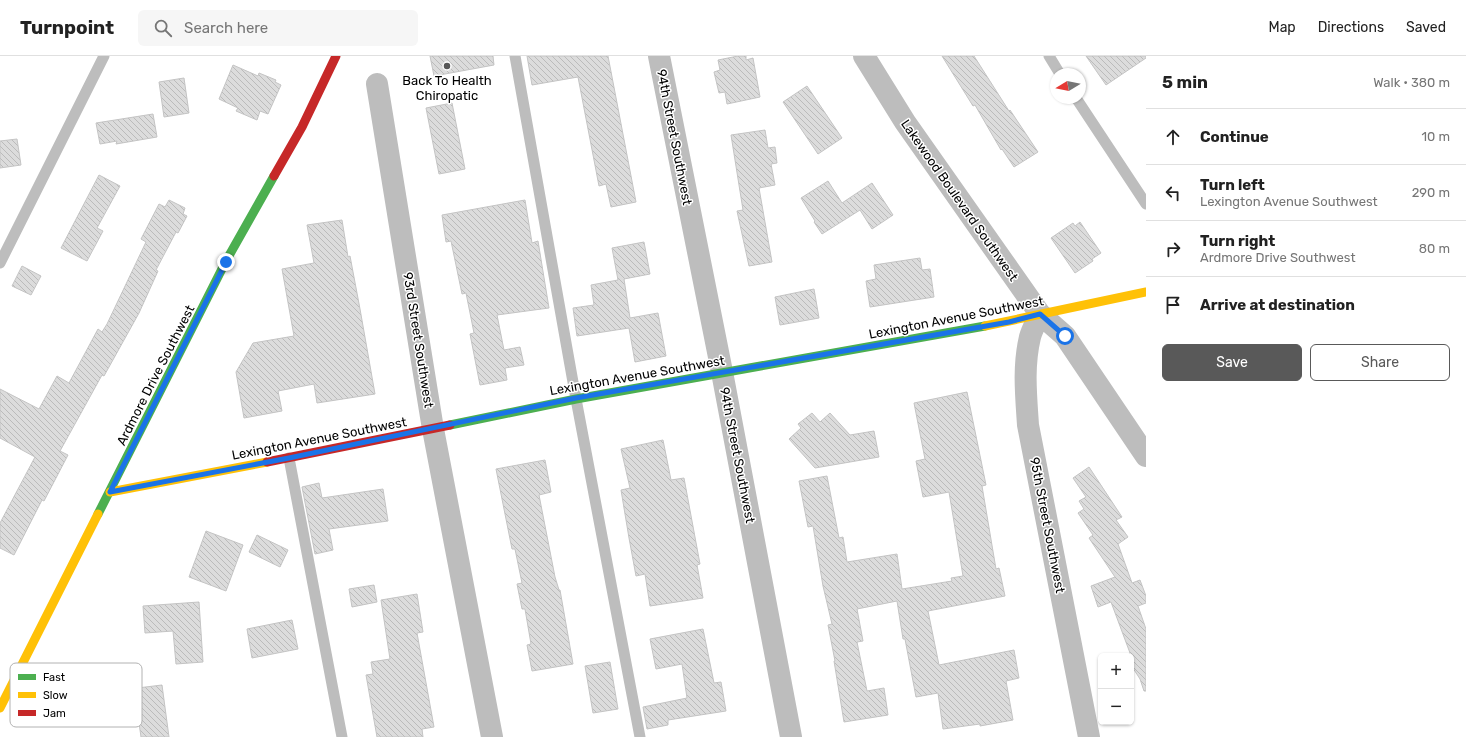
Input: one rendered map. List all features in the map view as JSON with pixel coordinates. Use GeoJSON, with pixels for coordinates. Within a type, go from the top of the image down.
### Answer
{"type":"FeatureCollection","features":[{"type":"Feature","properties":{"kind":"street","name":"Ardmore Drive Southwest"},"geometry":{"type":"LineString","coordinates":[[23,663],[226,262],[302,127],[336,56]]}},
{"type":"Feature","properties":{"kind":"street","name":"94th Street Southwest"},"geometry":{"type":"LineString","coordinates":[[659,56],[722,372],[791,737]]}},
{"type":"Feature","properties":{"kind":"street","name":"Lakewood Boulevard Southwest"},"geometry":{"type":"LineString","coordinates":[[864,56],[905,122],[1040,314],[1065,336],[1146,456]]}},
{"type":"Feature","properties":{"kind":"street","name":"93rd Street Southwest"},"geometry":{"type":"LineString","coordinates":[[377,84],[433,429],[492,737]]}},
{"type":"Feature","properties":{"kind":"street","name":"Lexington Avenue Southwest"},"geometry":{"type":"LineString","coordinates":[[110,492],[433,429],[576,398],[1009,322],[1146,292]]}},
{"type":"Feature","properties":{"kind":"street","name":"95th Street Southwest"},"geometry":{"type":"LineString","coordinates":[[1040,314],[1031,335],[1027,355],[1025,383],[1028,425],[1089,737]]}},
{"type":"Feature","properties":{"kind":"street","name":"Ardmore Drive Southwest"},"geometry":{"type":"LineString","coordinates":[[0,708],[10,688]]}},
{"type":"Feature","properties":{"kind":"lane"},"geometry":{"type":"LineString","coordinates":[[0,263],[104,56]]}},
{"type":"Feature","properties":{"kind":"lane"},"geometry":{"type":"LineString","coordinates":[[515,56],[576,398],[640,737]]}},
{"type":"Feature","properties":{"kind":"lane"},"geometry":{"type":"LineString","coordinates":[[1049,56],[1056,68]]}},
{"type":"Feature","properties":{"kind":"lane"},"geometry":{"type":"LineString","coordinates":[[1080,104],[1146,204]]}},
{"type":"Feature","properties":{"kind":"lane"},"geometry":{"type":"LineString","coordinates":[[289,458],[342,737]]}},
{"type":"Feature","properties":{"kind":"building","name":"Back To Health Chiropatic"},"geometry":{"type":"Polygon","coordinates":[[[430,56],[493,56],[494,65],[434,76],[430,56]]]}},
{"type":"Feature","properties":{"kind":"building"},"geometry":{"type":"Polygon","coordinates":[[[527,56],[608,56],[636,202],[611,207],[606,184],[599,186],[578,77],[532,85],[527,56]]]}},
{"type":"Feature","properties":{"kind":"building"},"geometry":{"type":"Polygon","coordinates":[[[746,56],[746,60],[753,58],[760,97],[727,104],[725,92],[719,93],[714,72],[720,70],[718,60],[746,56]]]}},
{"type":"Feature","properties":{"kind":"building"},"geometry":{"type":"Polygon","coordinates":[[[942,56],[974,56],[1009,111],[1010,110],[1038,152],[1014,167],[1002,149],[1001,150],[975,105],[973,106],[942,56]]]}},
{"type":"Feature","properties":{"kind":"building"},"geometry":{"type":"Polygon","coordinates":[[[1086,56],[1146,56],[1146,58],[1106,85],[1086,56]]]}},
{"type":"Feature","properties":{"kind":"building"},"geometry":{"type":"Polygon","coordinates":[[[233,65],[258,76],[259,73],[276,80],[275,82],[281,85],[268,114],[260,111],[257,120],[236,111],[238,108],[219,99],[233,65]]]}},
{"type":"Feature","properties":{"kind":"building"},"geometry":{"type":"Polygon","coordinates":[[[184,78],[189,113],[164,117],[159,82],[184,78]]]}},
{"type":"Feature","properties":{"kind":"building"},"geometry":{"type":"Polygon","coordinates":[[[807,86],[842,138],[818,154],[783,102],[807,86]]]}},
{"type":"Feature","properties":{"kind":"building"},"geometry":{"type":"Polygon","coordinates":[[[452,103],[465,169],[439,174],[426,108],[452,103]]]}},
{"type":"Feature","properties":{"kind":"building"},"geometry":{"type":"Polygon","coordinates":[[[153,114],[157,137],[116,144],[117,141],[100,144],[96,123],[153,114]]]}},
{"type":"Feature","properties":{"kind":"building"},"geometry":{"type":"Polygon","coordinates":[[[765,130],[768,148],[775,147],[777,163],[771,164],[775,185],[759,188],[772,262],[749,266],[737,211],[743,210],[731,135],[765,130]]]}},
{"type":"Feature","properties":{"kind":"building"},"geometry":{"type":"Polygon","coordinates":[[[17,139],[21,165],[0,168],[0,141],[17,139]]]}},
{"type":"Feature","properties":{"kind":"building"},"geometry":{"type":"Polygon","coordinates":[[[99,175],[120,186],[97,228],[103,231],[87,261],[61,248],[99,175]]]}},
{"type":"Feature","properties":{"kind":"building"},"geometry":{"type":"Polygon","coordinates":[[[828,181],[842,203],[872,183],[893,215],[872,229],[860,210],[822,234],[801,198],[828,181]]]}},
{"type":"Feature","properties":{"kind":"building"},"geometry":{"type":"Polygon","coordinates":[[[169,200],[185,208],[183,214],[187,216],[178,233],[176,232],[156,270],[158,271],[139,313],[104,376],[102,375],[60,451],[68,455],[44,501],[42,500],[14,555],[0,548],[0,523],[35,457],[0,438],[0,389],[39,409],[57,376],[69,383],[98,329],[102,332],[107,324],[146,242],[141,239],[159,204],[165,207],[169,200]]]}},
{"type":"Feature","properties":{"kind":"building"},"geometry":{"type":"Polygon","coordinates":[[[525,200],[532,243],[538,241],[549,308],[497,315],[504,350],[520,347],[524,365],[505,368],[507,380],[480,385],[470,334],[474,333],[466,293],[462,294],[451,241],[446,242],[442,215],[525,200]]]}},
{"type":"Feature","properties":{"kind":"building"},"geometry":{"type":"Polygon","coordinates":[[[342,220],[375,394],[317,403],[314,384],[278,391],[282,411],[244,418],[236,372],[253,343],[294,336],[282,269],[314,263],[307,225],[342,220]]]}},
{"type":"Feature","properties":{"kind":"building"},"geometry":{"type":"Polygon","coordinates":[[[1080,222],[1101,253],[1092,259],[1093,261],[1075,273],[1051,238],[1073,223],[1075,226],[1080,222]]]}},
{"type":"Feature","properties":{"kind":"building"},"geometry":{"type":"Polygon","coordinates":[[[644,242],[650,274],[624,279],[630,318],[658,313],[666,356],[635,362],[629,328],[577,336],[573,308],[594,305],[591,285],[618,280],[612,248],[644,242]]]}},
{"type":"Feature","properties":{"kind":"building"},"geometry":{"type":"Polygon","coordinates":[[[920,258],[922,270],[930,269],[934,297],[870,307],[866,281],[876,279],[874,265],[920,258]]]}},
{"type":"Feature","properties":{"kind":"building"},"geometry":{"type":"Polygon","coordinates":[[[22,266],[41,276],[31,295],[12,286],[22,266]]]}},
{"type":"Feature","properties":{"kind":"building"},"geometry":{"type":"Polygon","coordinates":[[[814,289],[819,318],[780,325],[775,297],[814,289]]]}},
{"type":"Feature","properties":{"kind":"building"},"geometry":{"type":"Polygon","coordinates":[[[967,392],[986,485],[982,486],[996,569],[999,568],[1005,596],[928,611],[939,665],[1014,650],[1019,678],[1006,681],[1013,720],[980,726],[980,724],[943,729],[938,693],[916,697],[905,639],[903,639],[897,601],[857,609],[863,641],[857,642],[867,691],[884,688],[888,715],[844,722],[828,625],[832,624],[823,586],[813,526],[808,527],[799,481],[827,476],[839,538],[843,537],[847,562],[897,554],[902,589],[952,581],[951,578],[963,576],[949,492],[923,497],[916,461],[925,459],[914,403],[967,392]]]}},
{"type":"Feature","properties":{"kind":"building"},"geometry":{"type":"Polygon","coordinates":[[[812,413],[820,422],[830,413],[850,435],[874,431],[879,457],[815,468],[789,439],[801,428],[798,424],[812,413]]]}},
{"type":"Feature","properties":{"kind":"building"},"geometry":{"type":"Polygon","coordinates":[[[663,440],[671,480],[684,478],[700,564],[697,565],[703,598],[650,606],[645,574],[636,576],[621,490],[630,488],[621,449],[663,440]]]}},
{"type":"Feature","properties":{"kind":"building"},"geometry":{"type":"Polygon","coordinates":[[[545,460],[551,492],[539,495],[555,577],[560,590],[573,664],[532,671],[527,645],[531,644],[525,609],[522,609],[517,584],[522,583],[515,549],[512,549],[496,469],[545,460]]]}},
{"type":"Feature","properties":{"kind":"building"},"geometry":{"type":"Polygon","coordinates":[[[1089,467],[1122,517],[1116,520],[1128,537],[1118,544],[1132,583],[1140,580],[1146,596],[1146,603],[1138,606],[1146,629],[1146,691],[1144,691],[1140,679],[1134,670],[1134,653],[1130,653],[1111,602],[1098,607],[1091,586],[1115,577],[1089,538],[1093,535],[1078,513],[1084,509],[1079,501],[1086,497],[1073,478],[1089,467]]]}},
{"type":"Feature","properties":{"kind":"building"},"geometry":{"type":"Polygon","coordinates":[[[319,483],[322,498],[383,489],[388,521],[329,529],[333,550],[315,554],[302,487],[319,483]]]}},
{"type":"Feature","properties":{"kind":"building"},"geometry":{"type":"Polygon","coordinates":[[[206,531],[243,545],[226,591],[189,577],[206,531]]]}},
{"type":"Feature","properties":{"kind":"building"},"geometry":{"type":"Polygon","coordinates":[[[257,535],[288,550],[280,567],[249,552],[257,535]]]}},
{"type":"Feature","properties":{"kind":"building"},"geometry":{"type":"Polygon","coordinates":[[[374,585],[377,602],[352,607],[349,589],[374,585]]]}},
{"type":"Feature","properties":{"kind":"building"},"geometry":{"type":"Polygon","coordinates":[[[417,594],[423,632],[417,633],[434,727],[422,729],[423,737],[377,737],[366,675],[373,674],[371,662],[390,659],[381,600],[417,594]]]}},
{"type":"Feature","properties":{"kind":"building"},"geometry":{"type":"Polygon","coordinates":[[[199,602],[203,662],[176,664],[173,631],[145,633],[143,606],[199,602]]]}},
{"type":"Feature","properties":{"kind":"building"},"geometry":{"type":"Polygon","coordinates":[[[292,620],[298,649],[252,658],[247,629],[292,620]]]}},
{"type":"Feature","properties":{"kind":"building"},"geometry":{"type":"Polygon","coordinates":[[[703,629],[714,683],[721,682],[726,711],[668,720],[668,725],[647,729],[643,707],[687,698],[682,664],[656,669],[650,639],[703,629]]]}},
{"type":"Feature","properties":{"kind":"building"},"geometry":{"type":"Polygon","coordinates":[[[610,662],[618,709],[593,713],[585,666],[610,662]]]}},
{"type":"Feature","properties":{"kind":"building"},"geometry":{"type":"Polygon","coordinates":[[[162,685],[169,737],[141,737],[140,727],[142,727],[142,687],[162,685]]]}},
{"type":"Feature","properties":{"kind":"traffic: fast"},"geometry":{"type":"LineString","coordinates":[[98,514],[226,261],[274,176]]}},
{"type":"Feature","properties":{"kind":"traffic: fast"},"geometry":{"type":"LineString","coordinates":[[450,425],[576,399],[985,326]]}},
{"type":"Feature","properties":{"kind":"traffic: slow"},"geometry":{"type":"LineString","coordinates":[[985,326],[1146,292]]}},
{"type":"Feature","properties":{"kind":"traffic: slow"},"geometry":{"type":"LineString","coordinates":[[110,492],[267,462]]}},
{"type":"Feature","properties":{"kind":"traffic: slow"},"geometry":{"type":"LineString","coordinates":[[23,663],[98,514]]}},
{"type":"Feature","properties":{"kind":"traffic: slow"},"geometry":{"type":"LineString","coordinates":[[0,708],[10,688]]}},
{"type":"Feature","properties":{"kind":"traffic: jam"},"geometry":{"type":"LineString","coordinates":[[274,176],[302,127],[336,56]]}},
{"type":"Feature","properties":{"kind":"traffic: jam"},"geometry":{"type":"LineString","coordinates":[[267,462],[450,425]]}},
{"type":"Feature","properties":{"kind":"place","name":"Back To Health Chiropatic"},"geometry":{"type":"Point","coordinates":[447,66]}},
{"type":"Feature","properties":{"kind":"route"},"geometry":{"type":"LineString","coordinates":[[226,262],[110,492],[433,429],[576,398],[1009,322],[1040,314],[1065,336]]}}]}
